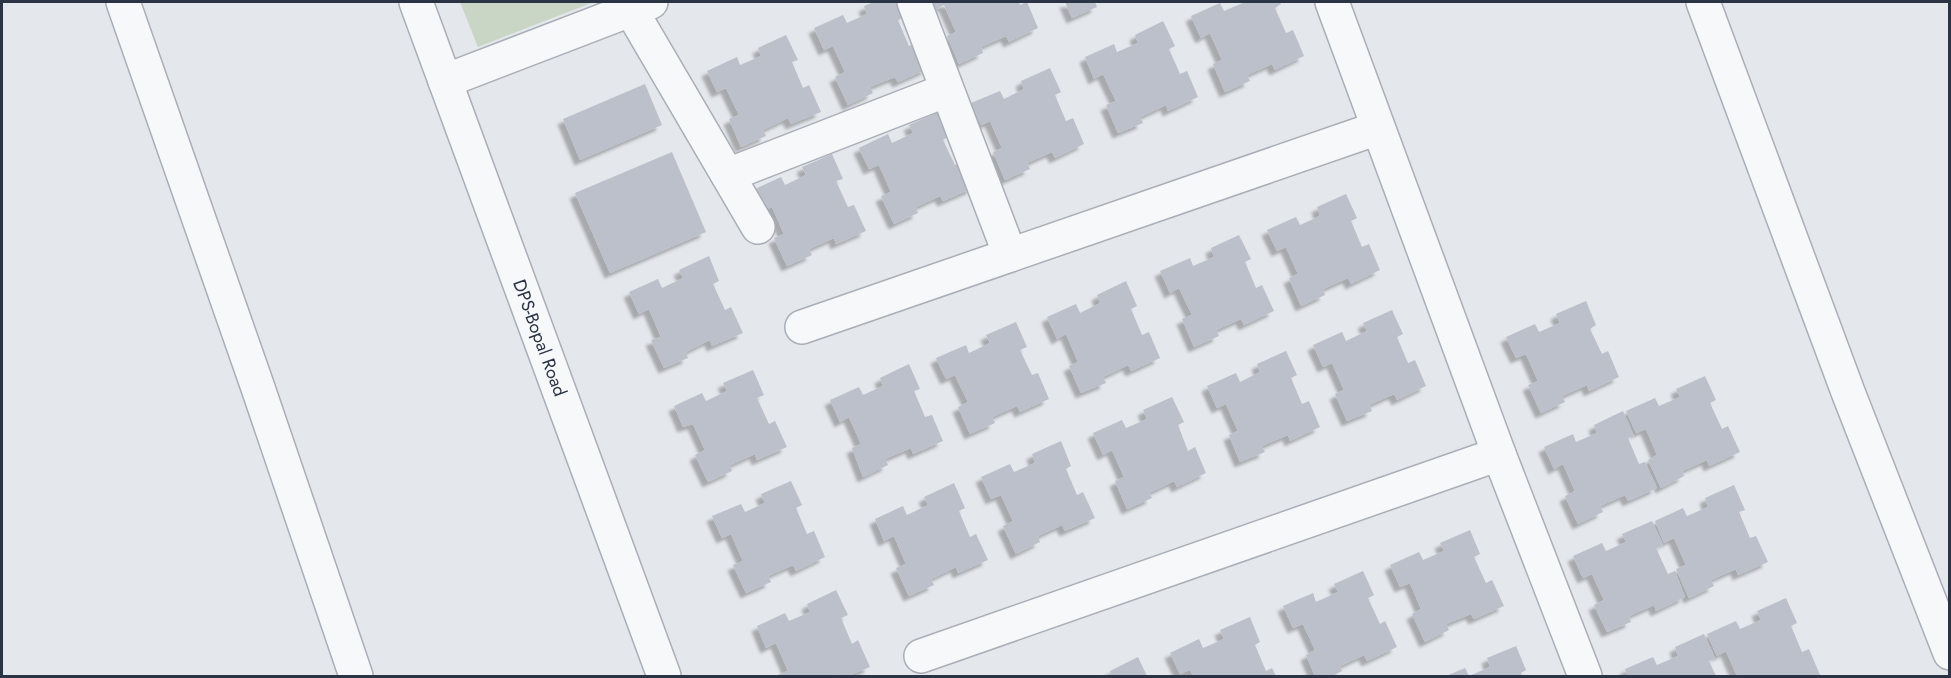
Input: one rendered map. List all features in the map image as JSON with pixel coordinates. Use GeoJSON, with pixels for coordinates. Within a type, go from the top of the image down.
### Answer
{"type":"FeatureCollection","features":[{"type":"Feature","properties":{"kind":"street"},"geometry":{"type":"LineString","coordinates":[[123,2],[356,676]]}},
{"type":"Feature","properties":{"kind":"street","name":"DPS-Bopal Road"},"geometry":{"type":"LineString","coordinates":[[416,2],[664,676]]}},
{"type":"Feature","properties":{"kind":"street"},"geometry":{"type":"LineString","coordinates":[[914,2],[1010,255]]}},
{"type":"Feature","properties":{"kind":"street"},"geometry":{"type":"LineString","coordinates":[[1332,2],[1499,454],[1585,676]]}},
{"type":"Feature","properties":{"kind":"street"},"geometry":{"type":"LineString","coordinates":[[1703,2],[1848,392],[1950,653]]}},
{"type":"Feature","properties":{"kind":"street"},"geometry":{"type":"LineString","coordinates":[[445,81],[641,6],[728,175],[758,227]]}},
{"type":"Feature","properties":{"kind":"street"},"geometry":{"type":"LineString","coordinates":[[728,175],[947,90]]}},
{"type":"Feature","properties":{"kind":"street"},"geometry":{"type":"LineString","coordinates":[[802,327],[1378,128]]}},
{"type":"Feature","properties":{"kind":"street"},"geometry":{"type":"LineString","coordinates":[[921,656],[1499,454]]}},
{"type":"Feature","properties":{"kind":"green space"},"geometry":{"type":"Polygon","coordinates":[[[460,2],[594,2],[478,47],[460,2]]]}},
{"type":"Feature","properties":{"kind":"building"},"geometry":{"type":"Polygon","coordinates":[[[874,2],[897,2],[904,17],[898,20],[909,46],[916,43],[927,69],[898,82],[895,77],[870,87],[873,93],[848,105],[835,77],[845,72],[833,46],[824,50],[814,28],[843,15],[847,23],[867,14],[864,6],[874,2]]]}},
{"type":"Feature","properties":{"kind":"building"},"geometry":{"type":"Polygon","coordinates":[[[931,2],[1019,2],[1020,5],[1027,2],[1038,28],[1009,42],[1006,36],[981,47],[983,53],[959,64],[947,36],[956,32],[944,5],[935,10],[931,2]]]}},
{"type":"Feature","properties":{"kind":"building"},"geometry":{"type":"Polygon","coordinates":[[[1065,2],[1095,2],[1097,7],[1072,18],[1065,2]]]}},
{"type":"Feature","properties":{"kind":"building"},"geometry":{"type":"Polygon","coordinates":[[[1245,2],[1280,2],[1281,4],[1275,8],[1286,33],[1293,30],[1304,56],[1275,70],[1272,64],[1247,75],[1250,81],[1225,92],[1213,64],[1222,60],[1210,33],[1201,38],[1191,16],[1220,3],[1224,11],[1245,2]]]}},
{"type":"Feature","properties":{"kind":"building"},"geometry":{"type":"Polygon","coordinates":[[[1163,21],[1175,46],[1169,49],[1180,74],[1187,71],[1198,97],[1168,111],[1166,105],[1140,117],[1143,123],[1118,133],[1106,105],[1116,101],[1103,74],[1094,79],[1085,57],[1114,44],[1117,52],[1138,43],[1135,35],[1163,21]]]}},
{"type":"Feature","properties":{"kind":"building"},"geometry":{"type":"Polygon","coordinates":[[[786,35],[798,60],[792,62],[803,88],[809,85],[821,112],[791,124],[788,118],[763,130],[766,136],[741,147],[729,119],[739,115],[726,88],[717,92],[707,71],[737,57],[740,65],[761,56],[758,48],[786,35]]]}},
{"type":"Feature","properties":{"kind":"building"},"geometry":{"type":"Polygon","coordinates":[[[1050,68],[1061,92],[1055,95],[1066,121],[1073,118],[1084,144],[1055,158],[1052,152],[1027,163],[1030,169],[1005,180],[993,152],[1002,148],[990,121],[981,125],[971,103],[1000,91],[1004,99],[1024,89],[1021,81],[1050,68]]]}},
{"type":"Feature","properties":{"kind":"building"},"geometry":{"type":"Polygon","coordinates":[[[645,84],[662,125],[580,160],[563,119],[645,84]]]}},
{"type":"Feature","properties":{"kind":"building"},"geometry":{"type":"Polygon","coordinates":[[[939,112],[949,136],[943,140],[955,165],[961,162],[973,188],[943,201],[940,196],[916,207],[918,213],[894,224],[881,196],[891,192],[879,165],[869,169],[859,148],[888,134],[892,143],[913,133],[909,125],[939,112]]]}},
{"type":"Feature","properties":{"kind":"building"},"geometry":{"type":"Polygon","coordinates":[[[672,152],[706,232],[610,273],[575,193],[672,152]]]}},
{"type":"Feature","properties":{"kind":"building"},"geometry":{"type":"Polygon","coordinates":[[[832,154],[843,179],[836,181],[848,207],[854,205],[866,231],[836,244],[834,238],[809,249],[812,255],[787,266],[774,238],[784,234],[772,207],[762,212],[753,190],[781,177],[785,185],[806,175],[802,167],[832,154]]]}},
{"type":"Feature","properties":{"kind":"building"},"geometry":{"type":"Polygon","coordinates":[[[1346,194],[1357,218],[1351,221],[1362,247],[1369,244],[1380,270],[1351,284],[1348,278],[1323,289],[1325,295],[1301,306],[1289,278],[1298,274],[1286,247],[1277,251],[1267,230],[1296,217],[1300,225],[1320,216],[1317,207],[1346,194]]]}},
{"type":"Feature","properties":{"kind":"building"},"geometry":{"type":"Polygon","coordinates":[[[1239,235],[1251,259],[1245,262],[1256,288],[1262,285],[1274,311],[1244,325],[1241,319],[1216,330],[1219,336],[1194,347],[1182,319],[1192,315],[1179,288],[1170,293],[1160,271],[1190,258],[1193,266],[1214,257],[1211,248],[1239,235]]]}},
{"type":"Feature","properties":{"kind":"building"},"geometry":{"type":"Polygon","coordinates":[[[709,256],[719,281],[713,284],[725,310],[731,307],[743,333],[712,346],[710,340],[686,352],[688,358],[664,368],[651,340],[661,337],[649,309],[639,314],[629,292],[658,279],[662,288],[683,278],[679,270],[709,256]]]}},
{"type":"Feature","properties":{"kind":"building"},"geometry":{"type":"Polygon","coordinates":[[[1126,281],[1137,306],[1131,309],[1142,335],[1149,332],[1160,358],[1131,371],[1128,365],[1103,377],[1106,383],[1081,393],[1069,366],[1078,362],[1066,334],[1057,339],[1047,317],[1076,304],[1080,313],[1100,303],[1097,295],[1126,281]]]}},
{"type":"Feature","properties":{"kind":"building"},"geometry":{"type":"Polygon","coordinates":[[[1586,301],[1596,325],[1590,329],[1602,354],[1608,351],[1619,377],[1589,391],[1587,385],[1562,396],[1565,402],[1541,413],[1528,385],[1538,381],[1526,354],[1516,358],[1506,337],[1535,324],[1539,332],[1560,323],[1556,314],[1586,301]]]}},
{"type":"Feature","properties":{"kind":"building"},"geometry":{"type":"Polygon","coordinates":[[[1392,310],[1403,334],[1397,337],[1408,363],[1415,360],[1426,386],[1397,400],[1394,394],[1369,405],[1372,411],[1347,421],[1335,394],[1344,390],[1332,363],[1323,367],[1313,345],[1342,332],[1346,341],[1367,331],[1363,323],[1392,310]]]}},
{"type":"Feature","properties":{"kind":"building"},"geometry":{"type":"Polygon","coordinates":[[[1016,322],[1027,347],[1020,350],[1032,375],[1038,373],[1049,399],[1020,412],[1017,406],[992,417],[995,423],[970,434],[958,407],[968,402],[955,375],[946,379],[936,358],[966,345],[969,353],[990,343],[986,335],[1016,322]]]}},
{"type":"Feature","properties":{"kind":"building"},"geometry":{"type":"Polygon","coordinates":[[[1286,351],[1297,375],[1291,378],[1302,404],[1309,401],[1320,427],[1290,441],[1288,435],[1262,446],[1265,452],[1240,462],[1229,435],[1238,431],[1226,404],[1217,408],[1207,386],[1236,373],[1240,382],[1260,372],[1257,364],[1286,351]]]}},
{"type":"Feature","properties":{"kind":"building"},"geometry":{"type":"Polygon","coordinates":[[[909,364],[920,389],[914,391],[925,417],[932,415],[943,441],[913,454],[911,448],[885,459],[888,465],[863,477],[852,448],[861,444],[849,417],[840,422],[830,400],[859,387],[863,395],[883,386],[880,378],[909,364]]]}},
{"type":"Feature","properties":{"kind":"building"},"geometry":{"type":"Polygon","coordinates":[[[753,370],[764,395],[757,398],[769,424],[775,421],[787,447],[757,460],[755,454],[730,465],[732,471],[708,482],[695,455],[705,450],[693,424],[683,427],[674,406],[702,393],[706,401],[727,391],[723,383],[753,370]]]}},
{"type":"Feature","properties":{"kind":"building"},"geometry":{"type":"Polygon","coordinates":[[[1705,376],[1716,400],[1710,403],[1722,429],[1728,426],[1740,452],[1709,466],[1707,460],[1682,471],[1684,476],[1661,488],[1648,460],[1657,455],[1646,429],[1636,433],[1626,411],[1655,398],[1659,406],[1680,397],[1676,389],[1705,376]]]}},
{"type":"Feature","properties":{"kind":"building"},"geometry":{"type":"Polygon","coordinates":[[[1172,397],[1184,422],[1178,425],[1188,451],[1195,447],[1206,473],[1177,487],[1174,481],[1149,493],[1152,498],[1127,509],[1115,481],[1124,477],[1112,450],[1103,455],[1093,433],[1122,420],[1126,428],[1147,419],[1143,410],[1172,397]]]}},
{"type":"Feature","properties":{"kind":"building"},"geometry":{"type":"Polygon","coordinates":[[[1623,411],[1634,436],[1628,438],[1639,464],[1645,462],[1657,488],[1628,501],[1625,495],[1600,506],[1603,512],[1578,524],[1565,496],[1575,491],[1563,464],[1554,469],[1544,447],[1573,434],[1576,442],[1597,433],[1594,425],[1623,411]]]}},
{"type":"Feature","properties":{"kind":"building"},"geometry":{"type":"Polygon","coordinates":[[[1061,441],[1071,466],[1066,469],[1077,495],[1083,492],[1095,518],[1065,531],[1062,525],[1038,536],[1040,542],[1016,554],[1003,526],[1013,521],[1001,495],[991,499],[981,477],[1010,464],[1014,472],[1035,463],[1032,454],[1061,441]]]}},
{"type":"Feature","properties":{"kind":"building"},"geometry":{"type":"Polygon","coordinates":[[[791,481],[802,505],[796,508],[807,534],[814,531],[825,557],[796,571],[793,565],[768,576],[771,582],[746,593],[733,565],[743,561],[731,534],[722,538],[712,516],[741,504],[745,512],[765,503],[761,494],[791,481]]]}},
{"type":"Feature","properties":{"kind":"building"},"geometry":{"type":"Polygon","coordinates":[[[954,483],[965,508],[959,511],[970,537],[976,534],[988,560],[958,573],[956,567],[931,579],[934,585],[909,596],[896,568],[906,564],[894,536],[884,541],[875,519],[903,506],[907,515],[928,505],[924,497],[954,483]]]}},
{"type":"Feature","properties":{"kind":"building"},"geometry":{"type":"Polygon","coordinates":[[[1734,485],[1745,510],[1739,512],[1750,538],[1756,536],[1768,562],[1738,575],[1736,569],[1711,580],[1714,586],[1689,598],[1676,569],[1686,565],[1674,538],[1664,543],[1655,521],[1683,508],[1687,516],[1708,507],[1705,498],[1734,485]]]}},
{"type":"Feature","properties":{"kind":"building"},"geometry":{"type":"Polygon","coordinates":[[[1652,521],[1663,545],[1656,548],[1668,574],[1675,571],[1685,597],[1656,611],[1654,605],[1629,616],[1631,622],[1607,632],[1594,605],[1604,600],[1592,574],[1583,578],[1573,556],[1602,543],[1606,551],[1626,542],[1622,534],[1652,521]]]}},
{"type":"Feature","properties":{"kind":"building"},"geometry":{"type":"Polygon","coordinates":[[[1470,530],[1480,554],[1474,557],[1486,583],[1492,580],[1504,606],[1474,619],[1471,614],[1446,624],[1449,630],[1425,642],[1412,614],[1421,609],[1410,583],[1400,587],[1390,565],[1419,552],[1423,560],[1444,551],[1440,543],[1470,530]]]}},
{"type":"Feature","properties":{"kind":"building"},"geometry":{"type":"Polygon","coordinates":[[[1363,571],[1374,595],[1368,598],[1380,624],[1385,621],[1397,647],[1367,661],[1364,655],[1340,666],[1342,671],[1332,676],[1315,676],[1306,655],[1315,650],[1303,624],[1293,628],[1283,606],[1313,593],[1316,602],[1338,592],[1334,584],[1363,571]]]}},
{"type":"Feature","properties":{"kind":"building"},"geometry":{"type":"Polygon","coordinates":[[[836,590],[848,615],[841,618],[852,644],[858,640],[870,667],[848,676],[838,674],[832,676],[775,676],[788,671],[776,643],[766,648],[757,626],[785,613],[789,621],[810,612],[807,604],[836,590]]]}},
{"type":"Feature","properties":{"kind":"building"},"geometry":{"type":"Polygon","coordinates":[[[1786,598],[1797,623],[1791,626],[1802,652],[1809,649],[1820,675],[1737,676],[1726,651],[1717,656],[1707,634],[1736,621],[1740,629],[1761,620],[1757,611],[1786,598]]]}},
{"type":"Feature","properties":{"kind":"building"},"geometry":{"type":"Polygon","coordinates":[[[1250,617],[1260,642],[1255,645],[1266,671],[1272,668],[1276,676],[1193,676],[1190,670],[1180,674],[1170,653],[1199,639],[1203,648],[1224,639],[1220,630],[1250,617]]]}},
{"type":"Feature","properties":{"kind":"building"},"geometry":{"type":"Polygon","coordinates":[[[1704,634],[1715,658],[1709,661],[1716,676],[1628,676],[1625,669],[1653,657],[1657,665],[1678,656],[1675,647],[1704,634]]]}},
{"type":"Feature","properties":{"kind":"building"},"geometry":{"type":"Polygon","coordinates":[[[1516,646],[1526,670],[1521,673],[1522,676],[1469,676],[1490,667],[1487,658],[1516,646]]]}},
{"type":"Feature","properties":{"kind":"building"},"geometry":{"type":"Polygon","coordinates":[[[1138,657],[1147,676],[1112,676],[1110,671],[1138,657]]]}},
{"type":"Feature","properties":{"kind":"building"},"geometry":{"type":"Polygon","coordinates":[[[1465,668],[1469,676],[1446,676],[1465,668]]]}}]}
